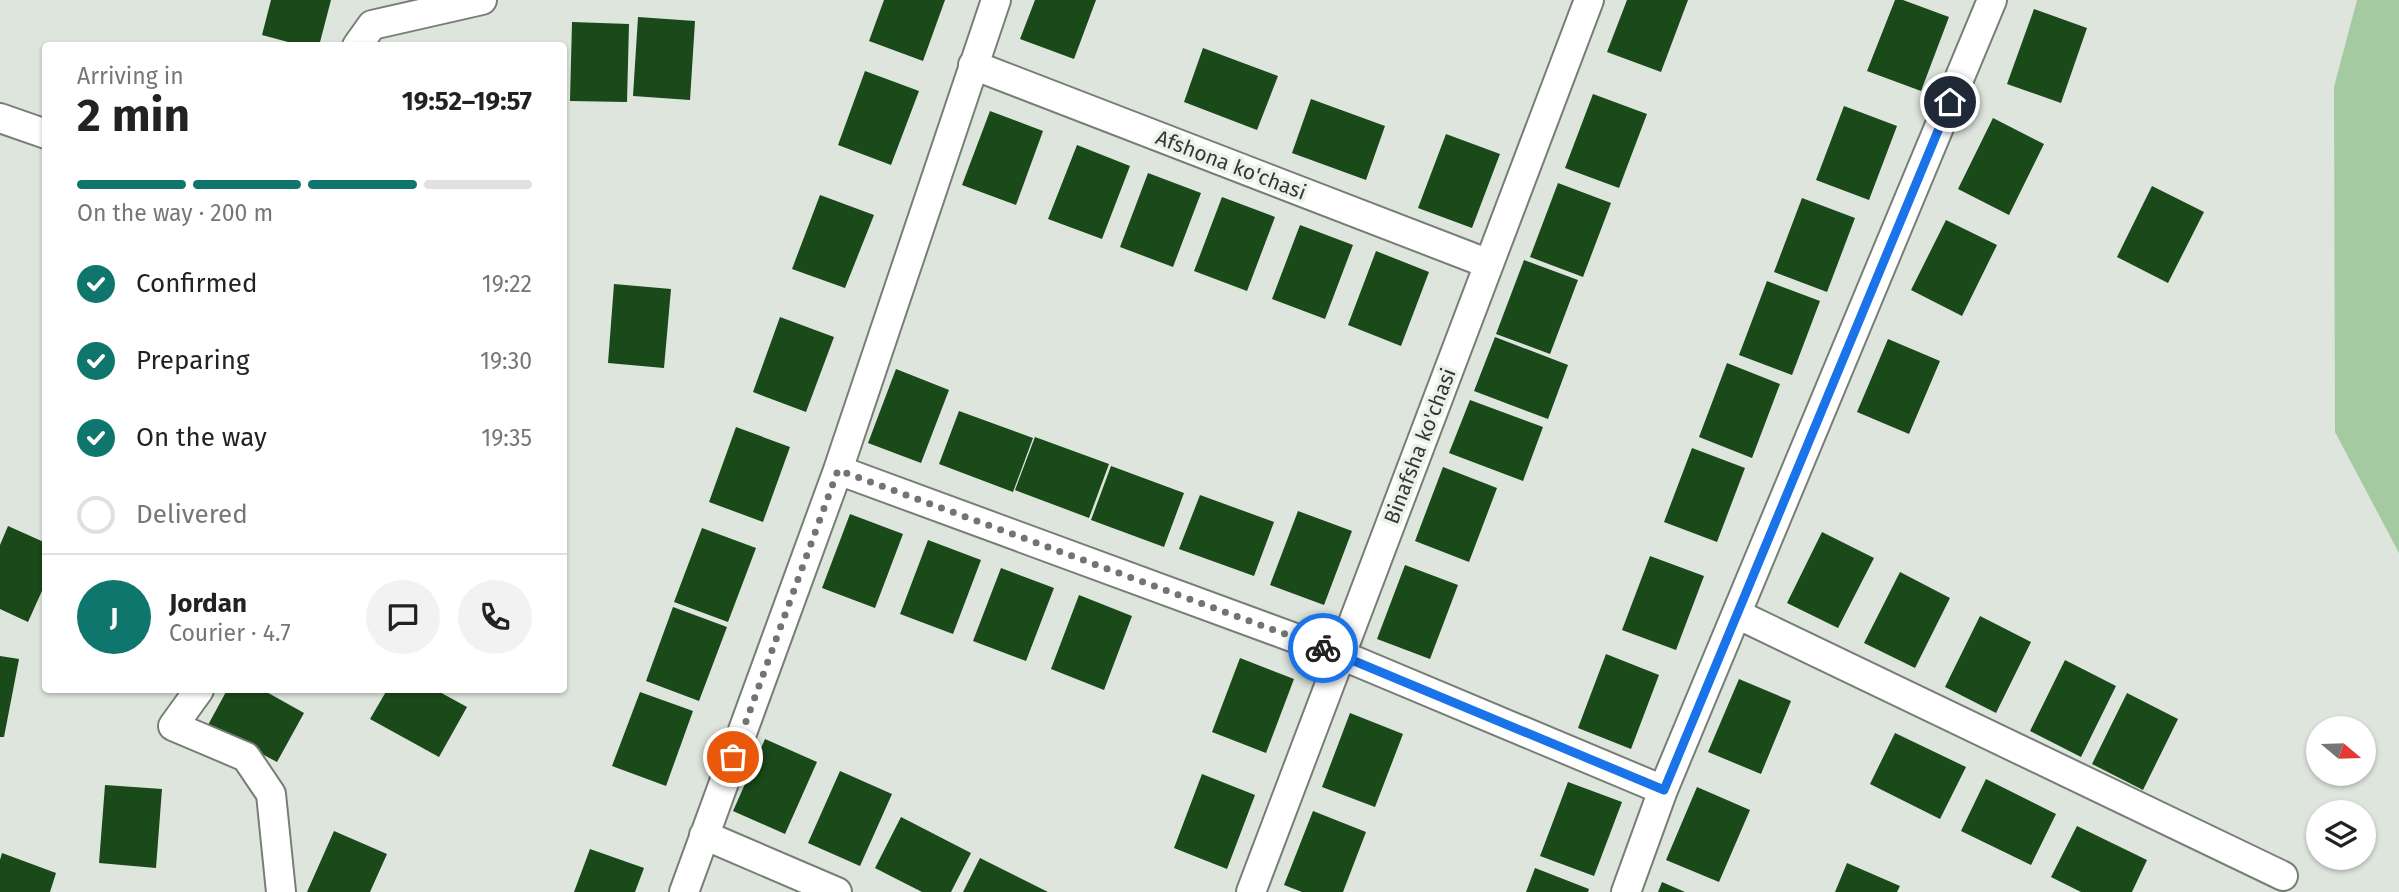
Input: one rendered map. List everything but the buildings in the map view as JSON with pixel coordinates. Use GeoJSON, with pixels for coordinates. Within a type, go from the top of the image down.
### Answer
{"type":"FeatureCollection","features":[{"type":"Feature","properties":{"kind":"street"},"geometry":{"type":"LineString","coordinates":[[360,42],[372,25],[482,0]]}},
{"type":"Feature","properties":{"kind":"street"},"geometry":{"type":"LineString","coordinates":[[684,892],[838,470],[996,0]]}},
{"type":"Feature","properties":{"kind":"street","name":"Binafsha ko'chasi"},"geometry":{"type":"LineString","coordinates":[[1251,892],[1589,0]]}},
{"type":"Feature","properties":{"kind":"street"},"geometry":{"type":"LineString","coordinates":[[1626,892],[1664,790],[1992,0]]}},
{"type":"Feature","properties":{"kind":"street","name":"Afshona ko'chasi"},"geometry":{"type":"LineString","coordinates":[[973,65],[1489,264]]}},
{"type":"Feature","properties":{"kind":"street"},"geometry":{"type":"LineString","coordinates":[[0,118],[42,133]]}},
{"type":"Feature","properties":{"kind":"street"},"geometry":{"type":"LineString","coordinates":[[838,470],[1341,655],[1664,790]]}},
{"type":"Feature","properties":{"kind":"street"},"geometry":{"type":"LineString","coordinates":[[1737,614],[2283,876]]}},
{"type":"Feature","properties":{"kind":"street"},"geometry":{"type":"LineString","coordinates":[[197,693],[173,726],[246,757],[271,794],[281,892]]}},
{"type":"Feature","properties":{"kind":"street"},"geometry":{"type":"LineString","coordinates":[[704,835],[837,892]]}},
{"type":"Feature","properties":{"kind":"green space"},"geometry":{"type":"Polygon","coordinates":[[[2357,0],[2399,0],[2399,553],[2335,432],[2334,87],[2357,0]]]}},
{"type":"Feature","properties":{"kind":"way so far"},"geometry":{"type":"LineString","coordinates":[[733,757],[838,470],[1323,648]]}},
{"type":"Feature","properties":{"kind":"route"},"geometry":{"type":"LineString","coordinates":[[1323,648],[1664,790],[1950,102]]}}]}
